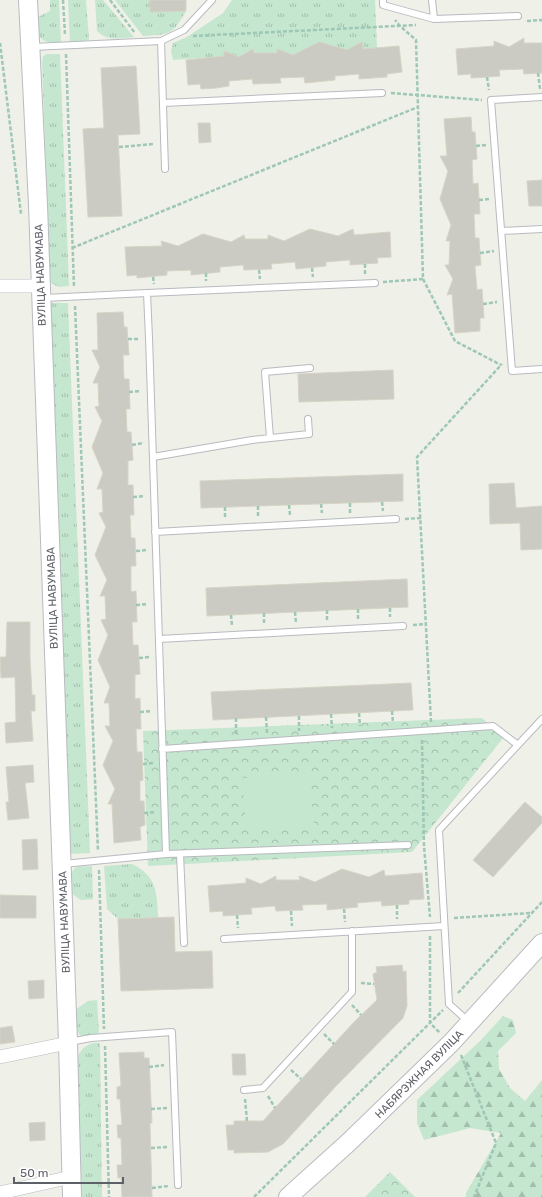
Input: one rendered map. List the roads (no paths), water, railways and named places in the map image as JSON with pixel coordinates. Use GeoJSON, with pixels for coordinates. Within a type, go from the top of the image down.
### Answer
{"type":"FeatureCollection","features":[{"type":"Feature","properties":{"kind":"street","name":"ВУЛІЦА НАВУМАВА"},"geometry":{"type":"LineString","coordinates":[[28,0],[41,292],[68,1043],[72,1197]]}},
{"type":"Feature","properties":{"kind":"street"},"geometry":{"type":"LineString","coordinates":[[0,286],[41,292]]}},
{"type":"Feature","properties":{"kind":"street","name":"НАБЯРЭЖНАЯ ВУЛІЦА"},"geometry":{"type":"LineString","coordinates":[[288,1197],[349,1142],[450,1043],[542,943]]}},
{"type":"Feature","properties":{"kind":"street"},"geometry":{"type":"LineString","coordinates":[[0,1057],[68,1043]]}},
{"type":"Feature","properties":{"kind":"street"},"geometry":{"type":"LineString","coordinates":[[0,1193],[71,1177]]}},
{"type":"Feature","properties":{"kind":"lane"},"geometry":{"type":"LineString","coordinates":[[30,47],[162,41],[184,30],[212,0]]}},
{"type":"Feature","properties":{"kind":"lane"},"geometry":{"type":"LineString","coordinates":[[432,0],[434,19]]}},
{"type":"Feature","properties":{"kind":"lane"},"geometry":{"type":"LineString","coordinates":[[383,3],[434,19],[518,16]]}},
{"type":"Feature","properties":{"kind":"lane"},"geometry":{"type":"LineString","coordinates":[[162,41],[165,169]]}},
{"type":"Feature","properties":{"kind":"lane"},"geometry":{"type":"LineString","coordinates":[[163,103],[382,93]]}},
{"type":"Feature","properties":{"kind":"lane"},"geometry":{"type":"LineString","coordinates":[[542,97],[491,100],[512,372],[542,369]]}},
{"type":"Feature","properties":{"kind":"lane"},"geometry":{"type":"LineString","coordinates":[[501,232],[542,229]]}},
{"type":"Feature","properties":{"kind":"lane"},"geometry":{"type":"LineString","coordinates":[[41,292],[75,296],[375,282]]}},
{"type":"Feature","properties":{"kind":"lane"},"geometry":{"type":"LineString","coordinates":[[147,293],[166,854]]}},
{"type":"Feature","properties":{"kind":"lane"},"geometry":{"type":"LineString","coordinates":[[270,438],[265,372],[310,368]]}},
{"type":"Feature","properties":{"kind":"lane"},"geometry":{"type":"LineString","coordinates":[[153,457],[252,440],[309,434],[308,419]]}},
{"type":"Feature","properties":{"kind":"lane"},"geometry":{"type":"LineString","coordinates":[[155,532],[396,519]]}},
{"type":"Feature","properties":{"kind":"lane"},"geometry":{"type":"LineString","coordinates":[[159,639],[403,626]]}},
{"type":"Feature","properties":{"kind":"lane"},"geometry":{"type":"LineString","coordinates":[[469,1023],[449,1004],[439,830],[542,719]]}},
{"type":"Feature","properties":{"kind":"lane"},"geometry":{"type":"LineString","coordinates":[[162,749],[493,726],[518,745]]}},
{"type":"Feature","properties":{"kind":"lane"},"geometry":{"type":"LineString","coordinates":[[61,864],[166,854],[408,845]]}},
{"type":"Feature","properties":{"kind":"lane"},"geometry":{"type":"LineString","coordinates":[[180,854],[184,943]]}},
{"type":"Feature","properties":{"kind":"lane"},"geometry":{"type":"LineString","coordinates":[[224,939],[444,926]]}},
{"type":"Feature","properties":{"kind":"lane"},"geometry":{"type":"LineString","coordinates":[[244,1090],[263,1088],[352,992],[352,931]]}},
{"type":"Feature","properties":{"kind":"lane"},"geometry":{"type":"LineString","coordinates":[[68,1043],[105,1037],[172,1032],[178,1185]]}}]}
